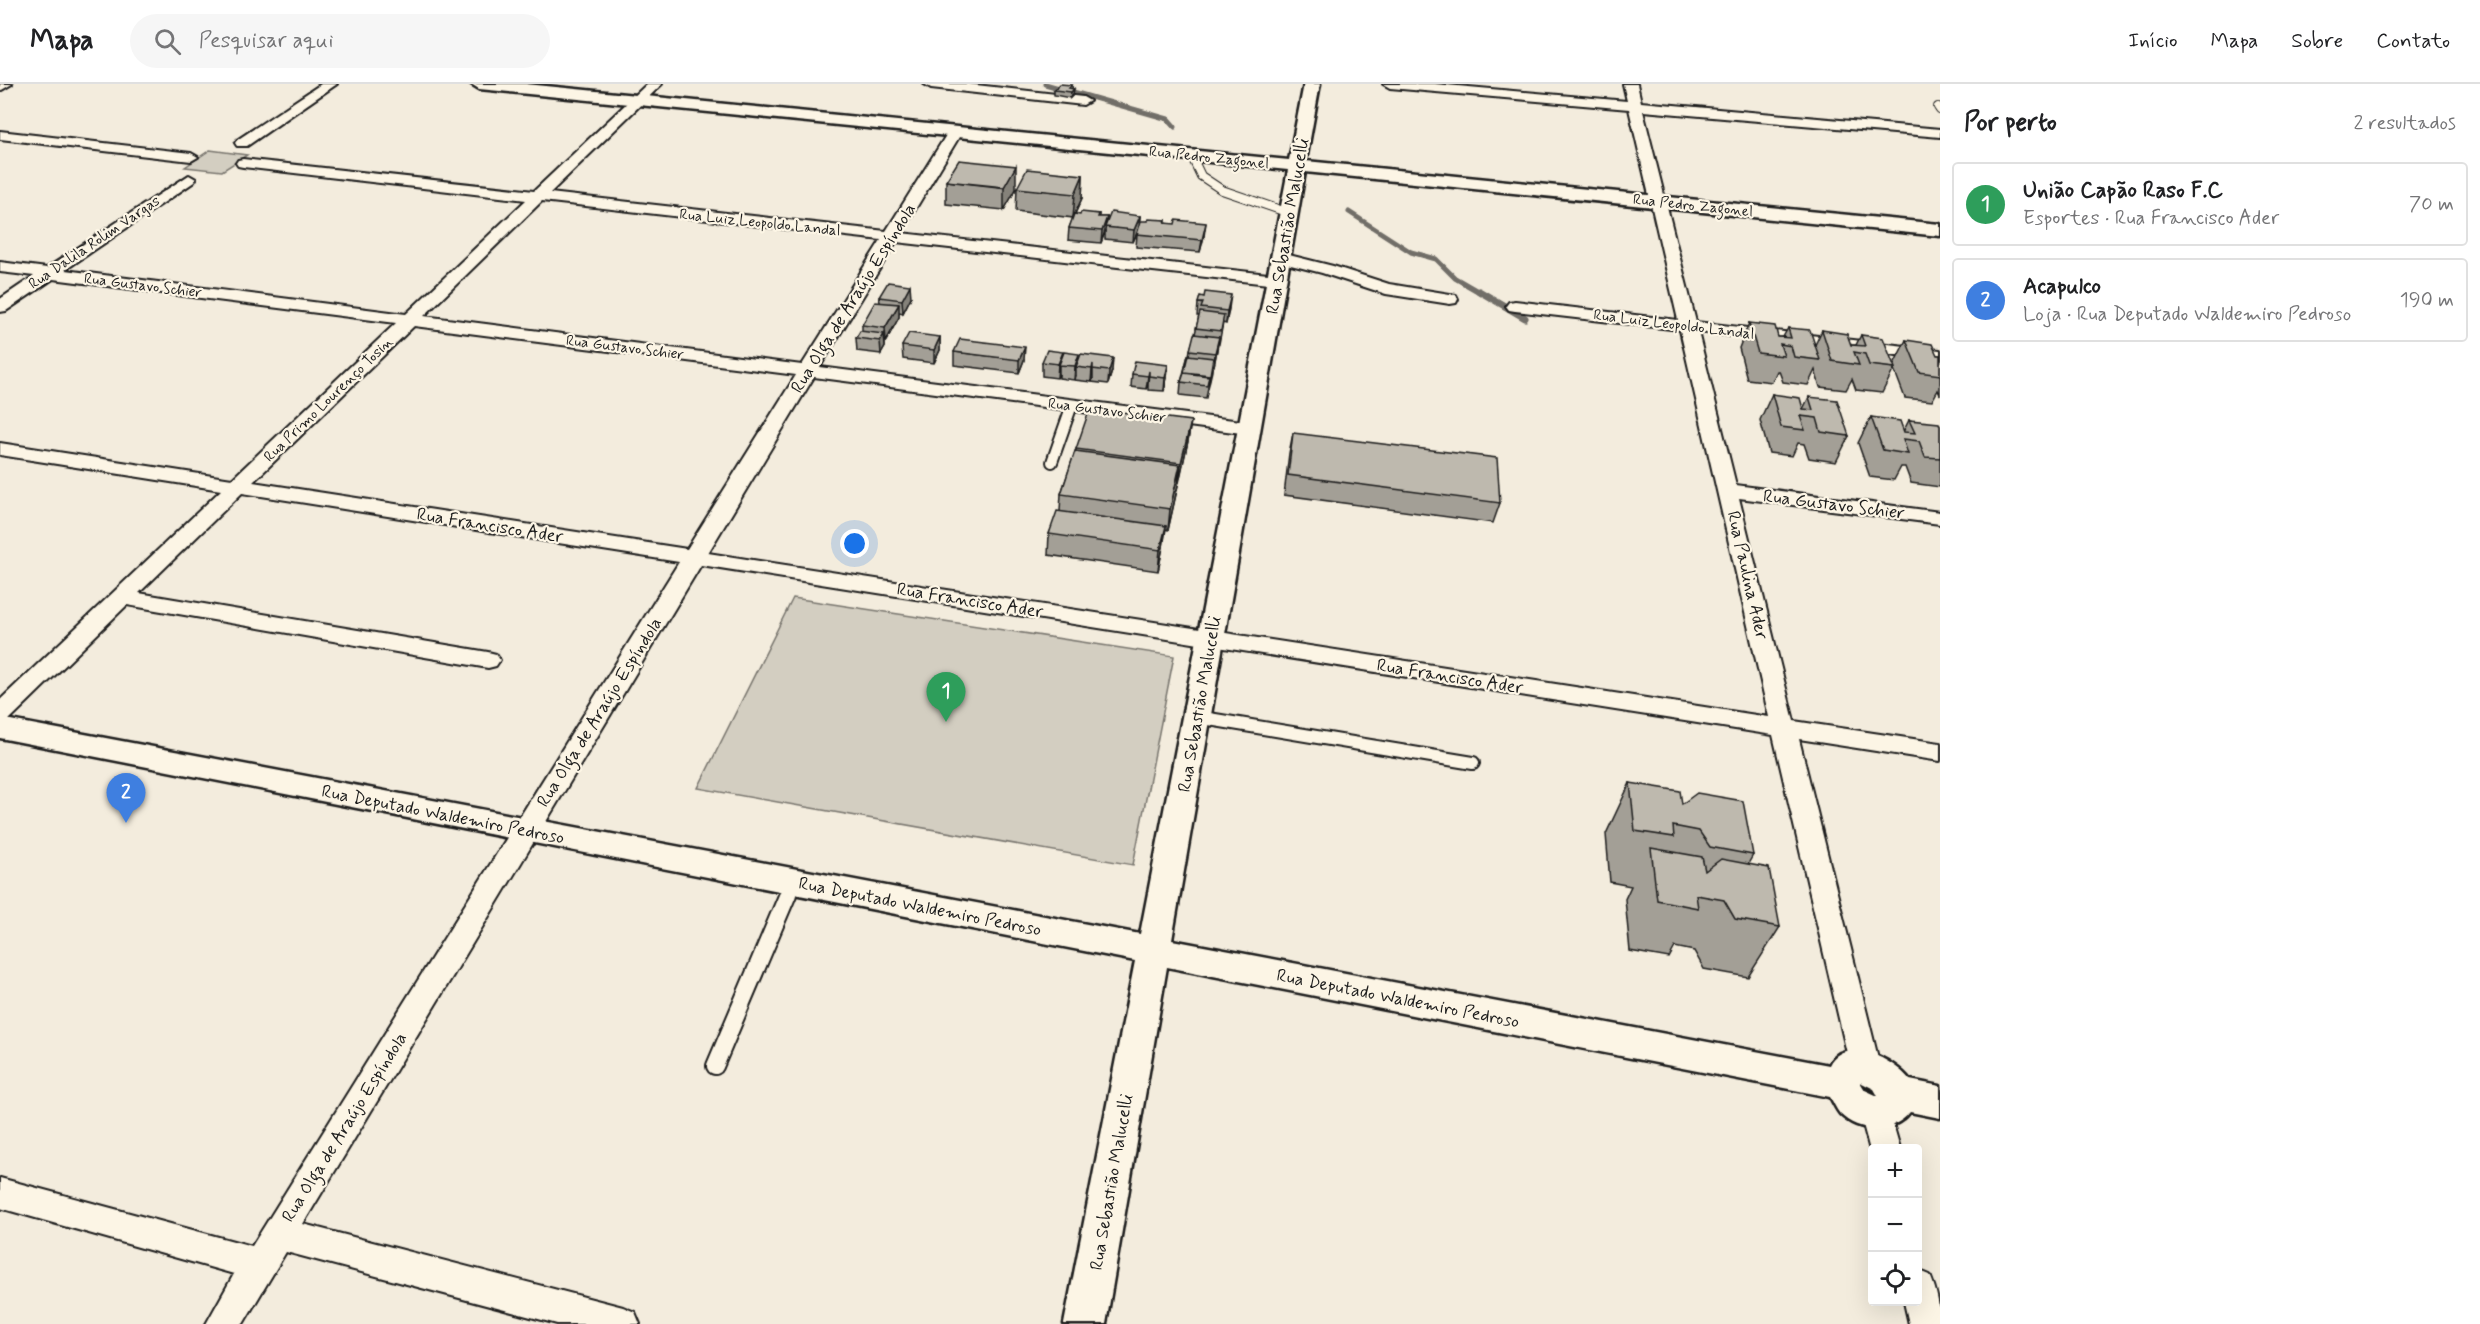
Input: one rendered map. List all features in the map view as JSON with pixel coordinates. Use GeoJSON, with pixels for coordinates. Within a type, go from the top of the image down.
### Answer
{"type":"FeatureCollection","features":[{"type":"Feature","properties":{"kind":"street"},"geometry":{"type":"LineString","coordinates":[[0,87],[5,84]]}},
{"type":"Feature","properties":{"kind":"street"},"geometry":{"type":"LineString","coordinates":[[242,143],[330,84]]}},
{"type":"Feature","properties":{"kind":"street","name":"Rua Pedro Zagonel"},"geometry":{"type":"LineString","coordinates":[[479,84],[1940,230]]}},
{"type":"Feature","properties":{"kind":"street","name":"Rua Primo Lourenço Tosin"},"geometry":{"type":"LineString","coordinates":[[0,714],[655,84]]}},
{"type":"Feature","properties":{"kind":"street"},"geometry":{"type":"LineString","coordinates":[[931,84],[1083,102]]}},
{"type":"Feature","properties":{"kind":"street","name":"Rua Sebastião Malucelli"},"geometry":{"type":"LineString","coordinates":[[1085,1324],[1312,84]]}},
{"type":"Feature","properties":{"kind":"street"},"geometry":{"type":"LineString","coordinates":[[1390,84],[1940,133]]}},
{"type":"Feature","properties":{"kind":"street","name":"Rua Paulina Ader"},"geometry":{"type":"LineString","coordinates":[[1630,84],[1784,728],[1853,1075]]}},
{"type":"Feature","properties":{"kind":"street","name":"Rua Olga de Araújo Espíndola"},"geometry":{"type":"LineString","coordinates":[[223,1324],[956,132]]}},
{"type":"Feature","properties":{"kind":"street"},"geometry":{"type":"LineString","coordinates":[[0,135],[190,157]]}},
{"type":"Feature","properties":{"kind":"street","name":"Rua Luiz Leopoldo Landal"},"geometry":{"type":"LineString","coordinates":[[243,163],[1277,280]]}},
{"type":"Feature","properties":{"kind":"street","name":"Rua Dalila Rolim Vargas"},"geometry":{"type":"LineString","coordinates":[[0,307],[189,179]]}},
{"type":"Feature","properties":{"kind":"street"},"geometry":{"type":"LineString","coordinates":[[1281,258],[1386,289],[1450,299]]}},
{"type":"Feature","properties":{"kind":"street","name":"Rua Gustavo Schier"},"geometry":{"type":"LineString","coordinates":[[0,267],[1249,428]]}},
{"type":"Feature","properties":{"kind":"street","name":"Rua Luiz Leopoldo Landal"},"geometry":{"type":"LineString","coordinates":[[1515,306],[1940,355]]}},
{"type":"Feature","properties":{"kind":"street","name":"Rua Francisco Ader"},"geometry":{"type":"LineString","coordinates":[[0,448],[1940,752]]}},
{"type":"Feature","properties":{"kind":"street","name":"Rua Gustavo Schier"},"geometry":{"type":"LineString","coordinates":[[1727,490],[1940,518]]}},
{"type":"Feature","properties":{"kind":"street"},"geometry":{"type":"LineString","coordinates":[[122,597],[488,660]]}},
{"type":"Feature","properties":{"kind":"street","name":"Rua Deputado Waldemiro Pedroso"},"geometry":{"type":"LineString","coordinates":[[0,728],[1154,951],[1853,1075]]}},
{"type":"Feature","properties":{"kind":"street"},"geometry":{"type":"LineString","coordinates":[[1853,1075],[1853,1102],[1887,1104],[1940,1102]]}},
{"type":"Feature","properties":{"kind":"street"},"geometry":{"type":"LineString","coordinates":[[1884,1144],[1887,1104]]}},
{"type":"Feature","properties":{"kind":"street"},"geometry":{"type":"LineString","coordinates":[[2,1197],[260,1264]]}},
{"type":"Feature","properties":{"kind":"street"},"geometry":{"type":"LineString","coordinates":[[278,1234],[623,1324]]}},
{"type":"Feature","properties":{"kind":"street"},"geometry":{"type":"LineString","coordinates":[[1922,1306],[1926,1324]]}},
{"type":"Feature","properties":{"kind":"lane"},"geometry":{"type":"LineString","coordinates":[[1191,155],[1201,176],[1222,190],[1289,213]]}},
{"type":"Feature","properties":{"kind":"lane"},"geometry":{"type":"LineString","coordinates":[[1052,462],[1072,405]]}},
{"type":"Feature","properties":{"kind":"lane"},"geometry":{"type":"LineString","coordinates":[[1197,717],[1473,763]]}},
{"type":"Feature","properties":{"kind":"lane"},"geometry":{"type":"LineString","coordinates":[[715,1066],[793,881]]}},
{"type":"Feature","properties":{"kind":"shaded area"},"geometry":{"type":"Polygon","coordinates":[[[210,150],[247,155],[222,171],[185,167],[210,150]]]}},
{"type":"Feature","properties":{"kind":"shaded area"},"geometry":{"type":"Polygon","coordinates":[[[793,598],[1174,656],[1133,865],[698,788],[793,598]]]}},
{"type":"Feature","properties":{"kind":"building"},"geometry":{"type":"Polygon","coordinates":[[[1060,84],[1072,85],[1069,88],[1074,89],[1071,92],[1054,90],[1060,84]]]}},
{"type":"Feature","properties":{"kind":"building"},"geometry":{"type":"Polygon","coordinates":[[[959,160],[1016,166],[1004,187],[946,181],[959,160]]]}},
{"type":"Feature","properties":{"kind":"building"},"geometry":{"type":"Polygon","coordinates":[[[1027,169],[1083,175],[1075,194],[1017,188],[1027,169]]]}},
{"type":"Feature","properties":{"kind":"building"},"geometry":{"type":"Polygon","coordinates":[[[1081,212],[1107,217],[1102,231],[1069,228],[1074,214],[1080,215],[1081,212]]]}},
{"type":"Feature","properties":{"kind":"building"},"geometry":{"type":"Polygon","coordinates":[[[1111,212],[1140,216],[1134,230],[1105,227],[1111,212]]]}},
{"type":"Feature","properties":{"kind":"building"},"geometry":{"type":"Polygon","coordinates":[[[1148,219],[1166,220],[1165,223],[1175,224],[1176,220],[1206,223],[1202,240],[1137,234],[1141,221],[1148,221],[1148,219]]]}},
{"type":"Feature","properties":{"kind":"building"},"geometry":{"type":"Polygon","coordinates":[[[888,282],[910,285],[902,300],[879,297],[888,282]]]}},
{"type":"Feature","properties":{"kind":"building"},"geometry":{"type":"Polygon","coordinates":[[[1205,292],[1231,295],[1227,311],[1201,308],[1203,303],[1198,303],[1200,296],[1204,297],[1205,292]]]}},
{"type":"Feature","properties":{"kind":"building"},"geometry":{"type":"Polygon","coordinates":[[[875,302],[899,304],[885,328],[862,325],[875,302]]]}},
{"type":"Feature","properties":{"kind":"building"},"geometry":{"type":"Polygon","coordinates":[[[1200,312],[1224,315],[1221,331],[1196,328],[1200,312]]]}},
{"type":"Feature","properties":{"kind":"building"},"geometry":{"type":"Polygon","coordinates":[[[1749,323],[1775,326],[1778,337],[1791,338],[1788,328],[1810,330],[1820,360],[1794,357],[1791,346],[1780,344],[1784,356],[1758,353],[1749,323]]]}},
{"type":"Feature","properties":{"kind":"building"},"geometry":{"type":"Polygon","coordinates":[[[1822,330],[1847,334],[1851,345],[1865,346],[1861,335],[1883,338],[1895,368],[1869,365],[1865,354],[1854,352],[1859,365],[1832,361],[1822,330]]]}},
{"type":"Feature","properties":{"kind":"building"},"geometry":{"type":"Polygon","coordinates":[[[860,331],[884,334],[880,341],[856,338],[860,331]]]}},
{"type":"Feature","properties":{"kind":"building"},"geometry":{"type":"Polygon","coordinates":[[[909,333],[940,337],[934,350],[902,346],[909,333]]]}},
{"type":"Feature","properties":{"kind":"building"},"geometry":{"type":"Polygon","coordinates":[[[1194,334],[1219,337],[1215,353],[1190,350],[1194,334]]]}},
{"type":"Feature","properties":{"kind":"building"},"geometry":{"type":"Polygon","coordinates":[[[960,339],[1025,347],[1019,360],[954,352],[960,339]]]}},
{"type":"Feature","properties":{"kind":"building"},"geometry":{"type":"Polygon","coordinates":[[[1906,340],[1932,344],[1937,355],[1940,355],[1940,375],[1919,372],[1906,340]]]}},
{"type":"Feature","properties":{"kind":"building"},"geometry":{"type":"Polygon","coordinates":[[[1047,350],[1063,352],[1058,364],[1042,362],[1047,350]]]}},
{"type":"Feature","properties":{"kind":"building"},"geometry":{"type":"Polygon","coordinates":[[[1064,352],[1079,354],[1075,366],[1059,365],[1064,352]]]}},
{"type":"Feature","properties":{"kind":"building"},"geometry":{"type":"Polygon","coordinates":[[[1081,354],[1113,358],[1109,371],[1093,369],[1093,364],[1092,369],[1076,367],[1081,354]]]}},
{"type":"Feature","properties":{"kind":"building"},"geometry":{"type":"Polygon","coordinates":[[[1188,355],[1213,358],[1210,375],[1184,372],[1188,355]]]}},
{"type":"Feature","properties":{"kind":"building"},"geometry":{"type":"Polygon","coordinates":[[[1135,361],[1168,365],[1165,378],[1149,376],[1149,371],[1148,376],[1132,374],[1135,361]]]}},
{"type":"Feature","properties":{"kind":"building"},"geometry":{"type":"Polygon","coordinates":[[[1184,373],[1209,376],[1207,385],[1181,382],[1184,373]]]}},
{"type":"Feature","properties":{"kind":"building"},"geometry":{"type":"Polygon","coordinates":[[[1772,394],[1800,398],[1803,409],[1813,410],[1809,397],[1837,400],[1849,436],[1821,432],[1817,418],[1800,416],[1805,430],[1781,427],[1772,394]]]}},
{"type":"Feature","properties":{"kind":"building"},"geometry":{"type":"Polygon","coordinates":[[[1090,408],[1191,421],[1181,463],[1076,449],[1090,408]]]}},
{"type":"Feature","properties":{"kind":"building"},"geometry":{"type":"Polygon","coordinates":[[[1871,417],[1900,421],[1904,432],[1915,433],[1909,420],[1939,423],[1940,458],[1925,457],[1919,441],[1903,439],[1908,454],[1883,450],[1871,417]]]}},
{"type":"Feature","properties":{"kind":"building"},"geometry":{"type":"Polygon","coordinates":[[[1293,433],[1497,458],[1500,503],[1288,475],[1293,433]]]}},
{"type":"Feature","properties":{"kind":"building"},"geometry":{"type":"Polygon","coordinates":[[[1075,451],[1180,465],[1170,509],[1061,494],[1075,451]]]}},
{"type":"Feature","properties":{"kind":"building"},"geometry":{"type":"Polygon","coordinates":[[[1057,511],[1166,526],[1160,550],[1049,534],[1057,511]]]}},
{"type":"Feature","properties":{"kind":"building"},"geometry":{"type":"Polygon","coordinates":[[[1630,783],[1680,791],[1682,804],[1697,793],[1743,801],[1753,855],[1710,847],[1699,831],[1673,826],[1674,837],[1635,831],[1630,783]]]}},
{"type":"Feature","properties":{"kind":"building"},"geometry":{"type":"Polygon","coordinates":[[[1651,848],[1702,857],[1705,871],[1721,859],[1769,868],[1780,927],[1735,919],[1724,900],[1696,895],[1698,908],[1657,900],[1651,848]]]}},
{"type":"Feature","properties":{"kind":"waterway"},"geometry":{"type":"LineString","coordinates":[[1045,84],[1168,119],[1175,127]]}},
{"type":"Feature","properties":{"kind":"waterway"},"geometry":{"type":"LineString","coordinates":[[1349,212],[1411,252],[1436,259],[1455,278],[1481,293]]}},
{"type":"Feature","properties":{"kind":"waterway"},"geometry":{"type":"LineString","coordinates":[[1479,291],[1525,318]]}},
{"type":"Feature","properties":{"kind":"place","name":"União Capão Raso F.C"},"geometry":{"type":"Point","coordinates":[946,722]}},
{"type":"Feature","properties":{"kind":"place","name":"Acapulco"},"geometry":{"type":"Point","coordinates":[126,823]}}]}
